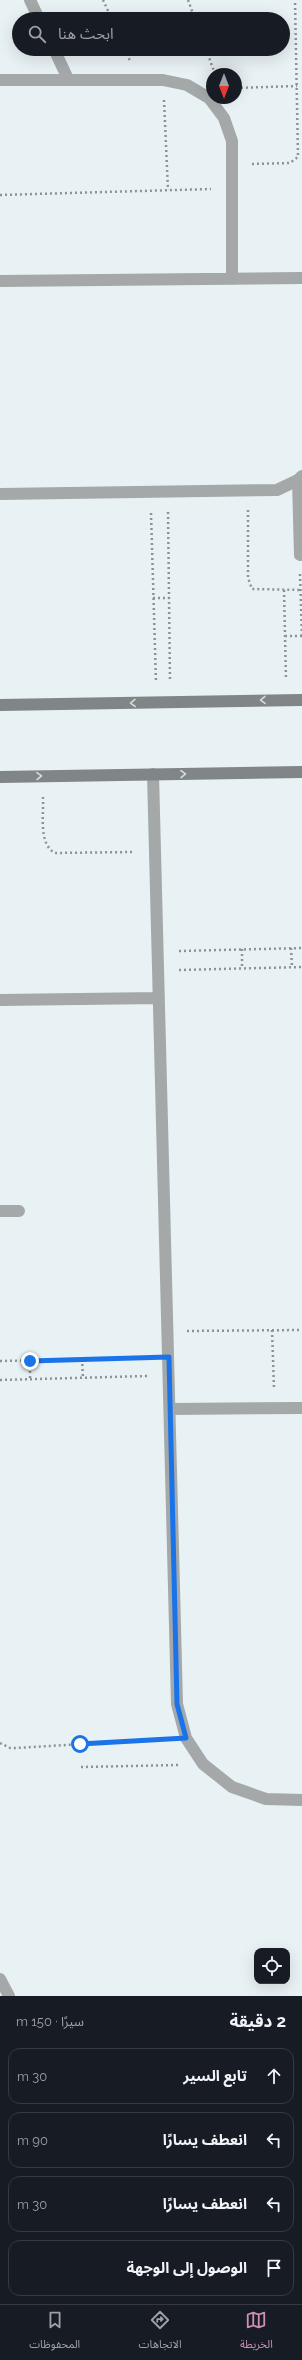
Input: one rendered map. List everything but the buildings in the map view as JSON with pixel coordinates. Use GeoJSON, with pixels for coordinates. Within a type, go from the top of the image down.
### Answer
{"type":"FeatureCollection","features":[{"type":"Feature","properties":{"kind":"street"},"geometry":{"type":"LineString","coordinates":[[30,0],[36,12]]}},
{"type":"Feature","properties":{"kind":"street"},"geometry":{"type":"LineString","coordinates":[[57,56],[68,79]]}},
{"type":"Feature","properties":{"kind":"street"},"geometry":{"type":"LineString","coordinates":[[0,80],[163,80],[187,85],[208,98],[224,118],[232,141],[232,279]]}},
{"type":"Feature","properties":{"kind":"street"},"geometry":{"type":"LineString","coordinates":[[0,281],[302,278]]}},
{"type":"Feature","properties":{"kind":"street"},"geometry":{"type":"LineString","coordinates":[[0,494],[277,490],[300,478],[300,555]]}},
{"type":"Feature","properties":{"kind":"street"},"geometry":{"type":"LineString","coordinates":[[0,705],[302,700]]}},
{"type":"Feature","properties":{"kind":"street"},"geometry":{"type":"LineString","coordinates":[[0,777],[302,772]]}},
{"type":"Feature","properties":{"kind":"street"},"geometry":{"type":"LineString","coordinates":[[153,774],[177,1704],[186,1738],[203,1764],[232,1787],[266,1799],[302,1800]]}},
{"type":"Feature","properties":{"kind":"street"},"geometry":{"type":"LineString","coordinates":[[0,1000],[159,998]]}},
{"type":"Feature","properties":{"kind":"street"},"geometry":{"type":"LineString","coordinates":[[0,1211],[19,1211]]}},
{"type":"Feature","properties":{"kind":"street"},"geometry":{"type":"LineString","coordinates":[[170,1409],[302,1408]]}},
{"type":"Feature","properties":{"kind":"street"},"geometry":{"type":"LineString","coordinates":[[0,1979],[9,1996]]}},
{"type":"Feature","properties":{"kind":"path"},"geometry":{"type":"LineString","coordinates":[[103,0],[109,12]]}},
{"type":"Feature","properties":{"kind":"path"},"geometry":{"type":"LineString","coordinates":[[188,0],[192,12]]}},
{"type":"Feature","properties":{"kind":"path"},"geometry":{"type":"LineString","coordinates":[[232,164],[290,163],[298,157],[295,0]]}},
{"type":"Feature","properties":{"kind":"path"},"geometry":{"type":"LineString","coordinates":[[209,56],[213,68]]}},
{"type":"Feature","properties":{"kind":"path"},"geometry":{"type":"LineString","coordinates":[[163,80],[168,190]]}},
{"type":"Feature","properties":{"kind":"path"},"geometry":{"type":"LineString","coordinates":[[242,88],[297,86]]}},
{"type":"Feature","properties":{"kind":"path"},"geometry":{"type":"LineString","coordinates":[[0,195],[232,188]]}},
{"type":"Feature","properties":{"kind":"path"},"geometry":{"type":"LineString","coordinates":[[248,490],[249,584],[252,589],[258,590],[301,590]]}},
{"type":"Feature","properties":{"kind":"path"},"geometry":{"type":"LineString","coordinates":[[150,491],[157,702]]}},
{"type":"Feature","properties":{"kind":"path"},"geometry":{"type":"LineString","coordinates":[[168,491],[170,702]]}},
{"type":"Feature","properties":{"kind":"path"},"geometry":{"type":"LineString","coordinates":[[285,636],[302,637],[300,555]]}},
{"type":"Feature","properties":{"kind":"path"},"geometry":{"type":"LineString","coordinates":[[284,590],[286,700]]}},
{"type":"Feature","properties":{"kind":"path"},"geometry":{"type":"LineString","coordinates":[[153,598],[169,598]]}},
{"type":"Feature","properties":{"kind":"path"},"geometry":{"type":"LineString","coordinates":[[43,776],[44,843],[49,850],[55,853],[155,852]]}},
{"type":"Feature","properties":{"kind":"path"},"geometry":{"type":"LineString","coordinates":[[291,948],[292,967]]}},
{"type":"Feature","properties":{"kind":"path"},"geometry":{"type":"LineString","coordinates":[[158,951],[302,948]]}},
{"type":"Feature","properties":{"kind":"path"},"geometry":{"type":"LineString","coordinates":[[242,950],[242,969]]}},
{"type":"Feature","properties":{"kind":"path"},"geometry":{"type":"LineString","coordinates":[[158,971],[302,967]]}},
{"type":"Feature","properties":{"kind":"path"},"geometry":{"type":"LineString","coordinates":[[272,1330],[274,1408]]}},
{"type":"Feature","properties":{"kind":"path"},"geometry":{"type":"LineString","coordinates":[[168,1332],[302,1330]]}},
{"type":"Feature","properties":{"kind":"path"},"geometry":{"type":"LineString","coordinates":[[0,1361],[169,1357]]}},
{"type":"Feature","properties":{"kind":"path"},"geometry":{"type":"LineString","coordinates":[[82,1359],[83,1378]]}},
{"type":"Feature","properties":{"kind":"path"},"geometry":{"type":"LineString","coordinates":[[30,1361],[30,1379]]}},
{"type":"Feature","properties":{"kind":"path"},"geometry":{"type":"LineString","coordinates":[[0,1380],[169,1375]]}},
{"type":"Feature","properties":{"kind":"path"},"geometry":{"type":"LineString","coordinates":[[0,1743],[10,1748],[16,1748],[186,1738]]}},
{"type":"Feature","properties":{"kind":"path"},"geometry":{"type":"LineString","coordinates":[[81,1767],[203,1764]]}},
{"type":"Feature","properties":{"kind":"route"},"geometry":{"type":"LineString","coordinates":[[30,1361],[169,1357],[177,1704],[186,1738],[80,1744]]}}]}
